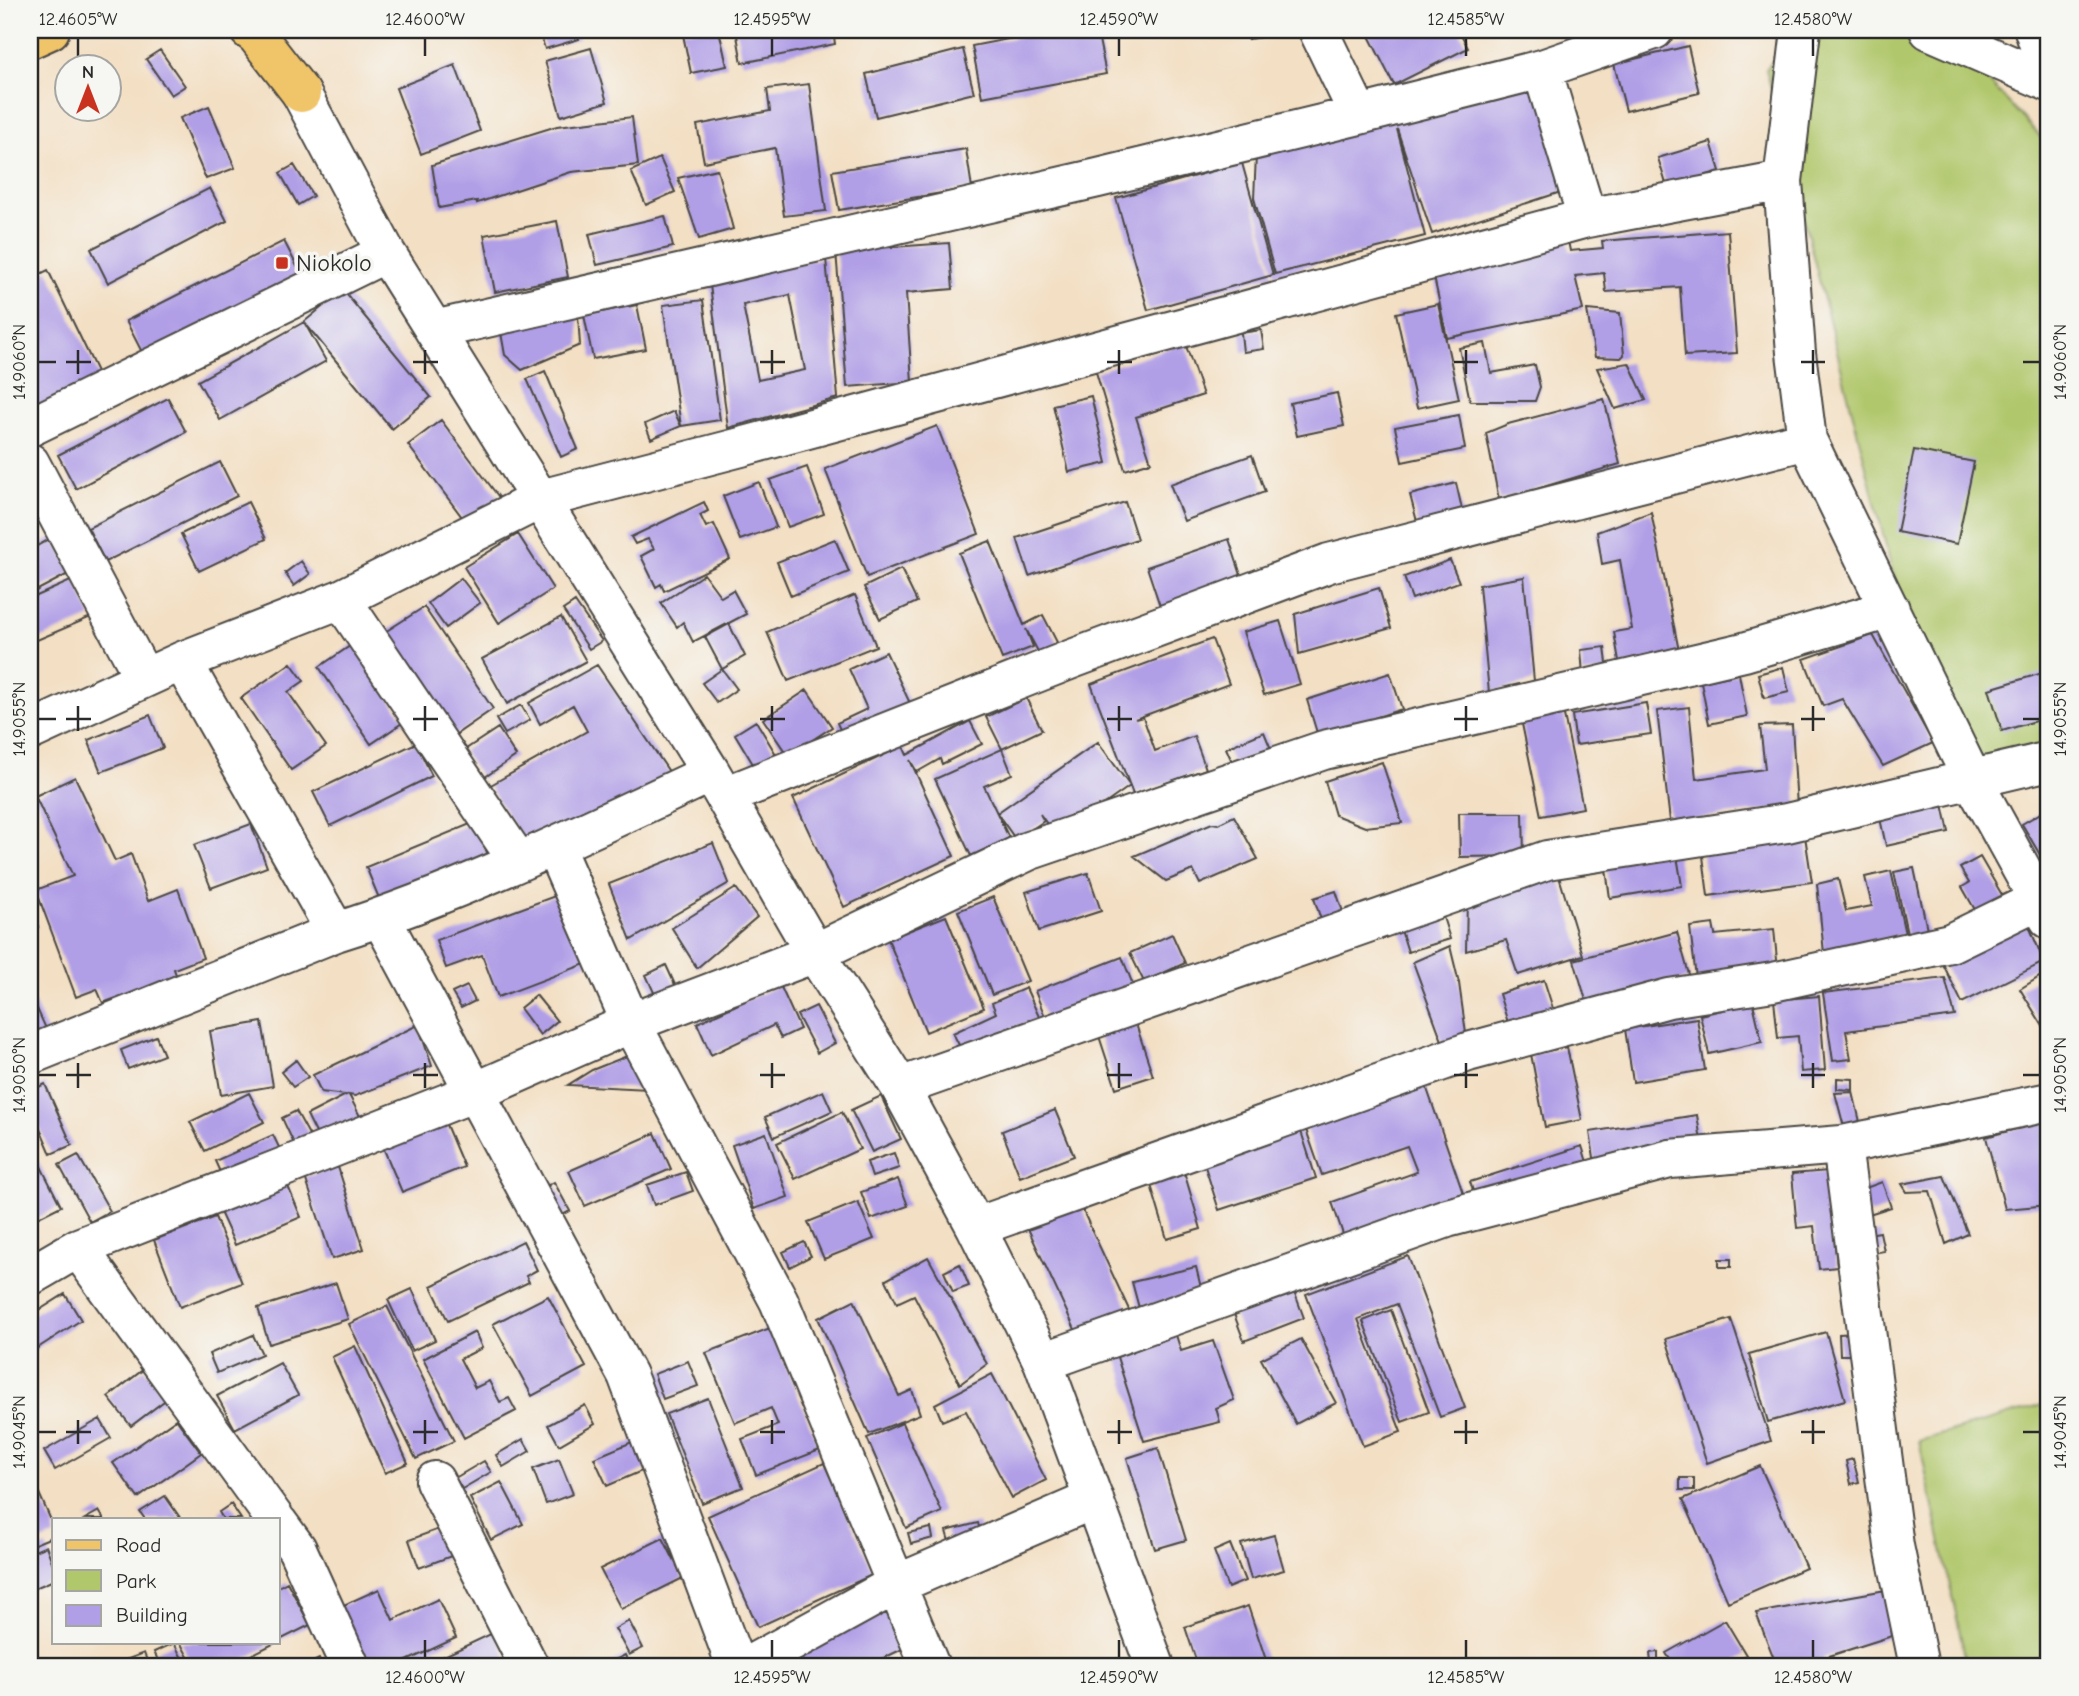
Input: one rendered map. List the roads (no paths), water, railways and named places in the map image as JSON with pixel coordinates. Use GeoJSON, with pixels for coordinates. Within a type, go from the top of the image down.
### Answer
{"type":"FeatureCollection","features":[{"type":"Feature","properties":{"kind":"main road"},"geometry":{"type":"LineString","coordinates":[[30,39],[50,30]]}},
{"type":"Feature","properties":{"kind":"main road"},"geometry":{"type":"LineString","coordinates":[[249,30],[256,35],[300,93]]}},
{"type":"Feature","properties":{"kind":"main road"},"geometry":{"type":"LineString","coordinates":[[278,30],[300,93]]}},
{"type":"Feature","properties":{"kind":"street"},"geometry":{"type":"LineString","coordinates":[[1318,30],[1359,115]]}},
{"type":"Feature","properties":{"kind":"street"},"geometry":{"type":"LineString","coordinates":[[434,330],[1098,178],[1359,115],[1542,69],[1654,30]]}},
{"type":"Feature","properties":{"kind":"street"},"geometry":{"type":"LineString","coordinates":[[976,1227],[1468,1052],[1670,998],[1773,982],[1951,943],[2044,909],[1973,781],[1807,440],[1796,353],[1783,181],[1801,30]]}},
{"type":"Feature","properties":{"kind":"street"},"geometry":{"type":"LineString","coordinates":[[1929,30],[2049,82]]}},
{"type":"Feature","properties":{"kind":"street"},"geometry":{"type":"LineString","coordinates":[[2034,30],[2049,75]]}},
{"type":"Feature","properties":{"kind":"street"},"geometry":{"type":"LineString","coordinates":[[1542,69],[1587,218]]}},
{"type":"Feature","properties":{"kind":"street"},"geometry":{"type":"LineString","coordinates":[[300,93],[386,253],[718,784],[815,953],[900,1087],[976,1227],[1043,1362],[1156,1666]]}},
{"type":"Feature","properties":{"kind":"street"},"geometry":{"type":"LineString","coordinates":[[30,731],[182,661],[341,599],[541,499],[1587,218],[1783,181]]}},
{"type":"Feature","properties":{"kind":"street"},"geometry":{"type":"LineString","coordinates":[[30,427],[386,253]]}},
{"type":"Feature","properties":{"kind":"street"},"geometry":{"type":"LineString","coordinates":[[30,1055],[336,932],[381,918],[554,846],[1329,563],[1807,440]]}},
{"type":"Feature","properties":{"kind":"street"},"geometry":{"type":"LineString","coordinates":[[30,463],[144,678]]}},
{"type":"Feature","properties":{"kind":"street"},"geometry":{"type":"LineString","coordinates":[[341,599],[518,861]]}},
{"type":"Feature","properties":{"kind":"street"},"geometry":{"type":"LineString","coordinates":[[30,1276],[79,1248],[475,1092],[631,1023],[815,953],[1028,851],[1324,750],[1744,652],[1890,609]]}},
{"type":"Feature","properties":{"kind":"street"},"geometry":{"type":"LineString","coordinates":[[182,661],[336,932]]}},
{"type":"Feature","properties":{"kind":"street"},"geometry":{"type":"LineString","coordinates":[[900,1087],[1547,860],[1787,823],[2049,761]]}},
{"type":"Feature","properties":{"kind":"street"},"geometry":{"type":"LineString","coordinates":[[554,846],[631,1023],[779,1301],[930,1666]]}},
{"type":"Feature","properties":{"kind":"street"},"geometry":{"type":"LineString","coordinates":[[381,918],[627,1375],[736,1666]]}},
{"type":"Feature","properties":{"kind":"street"},"geometry":{"type":"LineString","coordinates":[[1043,1362],[1447,1218],[1670,1159],[1842,1145],[2049,1102]]}},
{"type":"Feature","properties":{"kind":"street"},"geometry":{"type":"LineString","coordinates":[[1842,1145],[1894,1546],[1919,1666]]}},
{"type":"Feature","properties":{"kind":"street"},"geometry":{"type":"LineString","coordinates":[[79,1248],[275,1518]]}},
{"type":"Feature","properties":{"kind":"street"},"geometry":{"type":"LineString","coordinates":[[435,1481],[528,1666]]}},
{"type":"Feature","properties":{"kind":"street"},"geometry":{"type":"LineString","coordinates":[[748,1666],[895,1586],[1094,1499]]}},
{"type":"Feature","properties":{"kind":"street"},"geometry":{"type":"LineString","coordinates":[[280,1525],[297,1549],[350,1666]]}},
{"type":"Feature","properties":{"kind":"place","name":"Niokolo"},"geometry":{"type":"Point","coordinates":[282,263]}}]}
